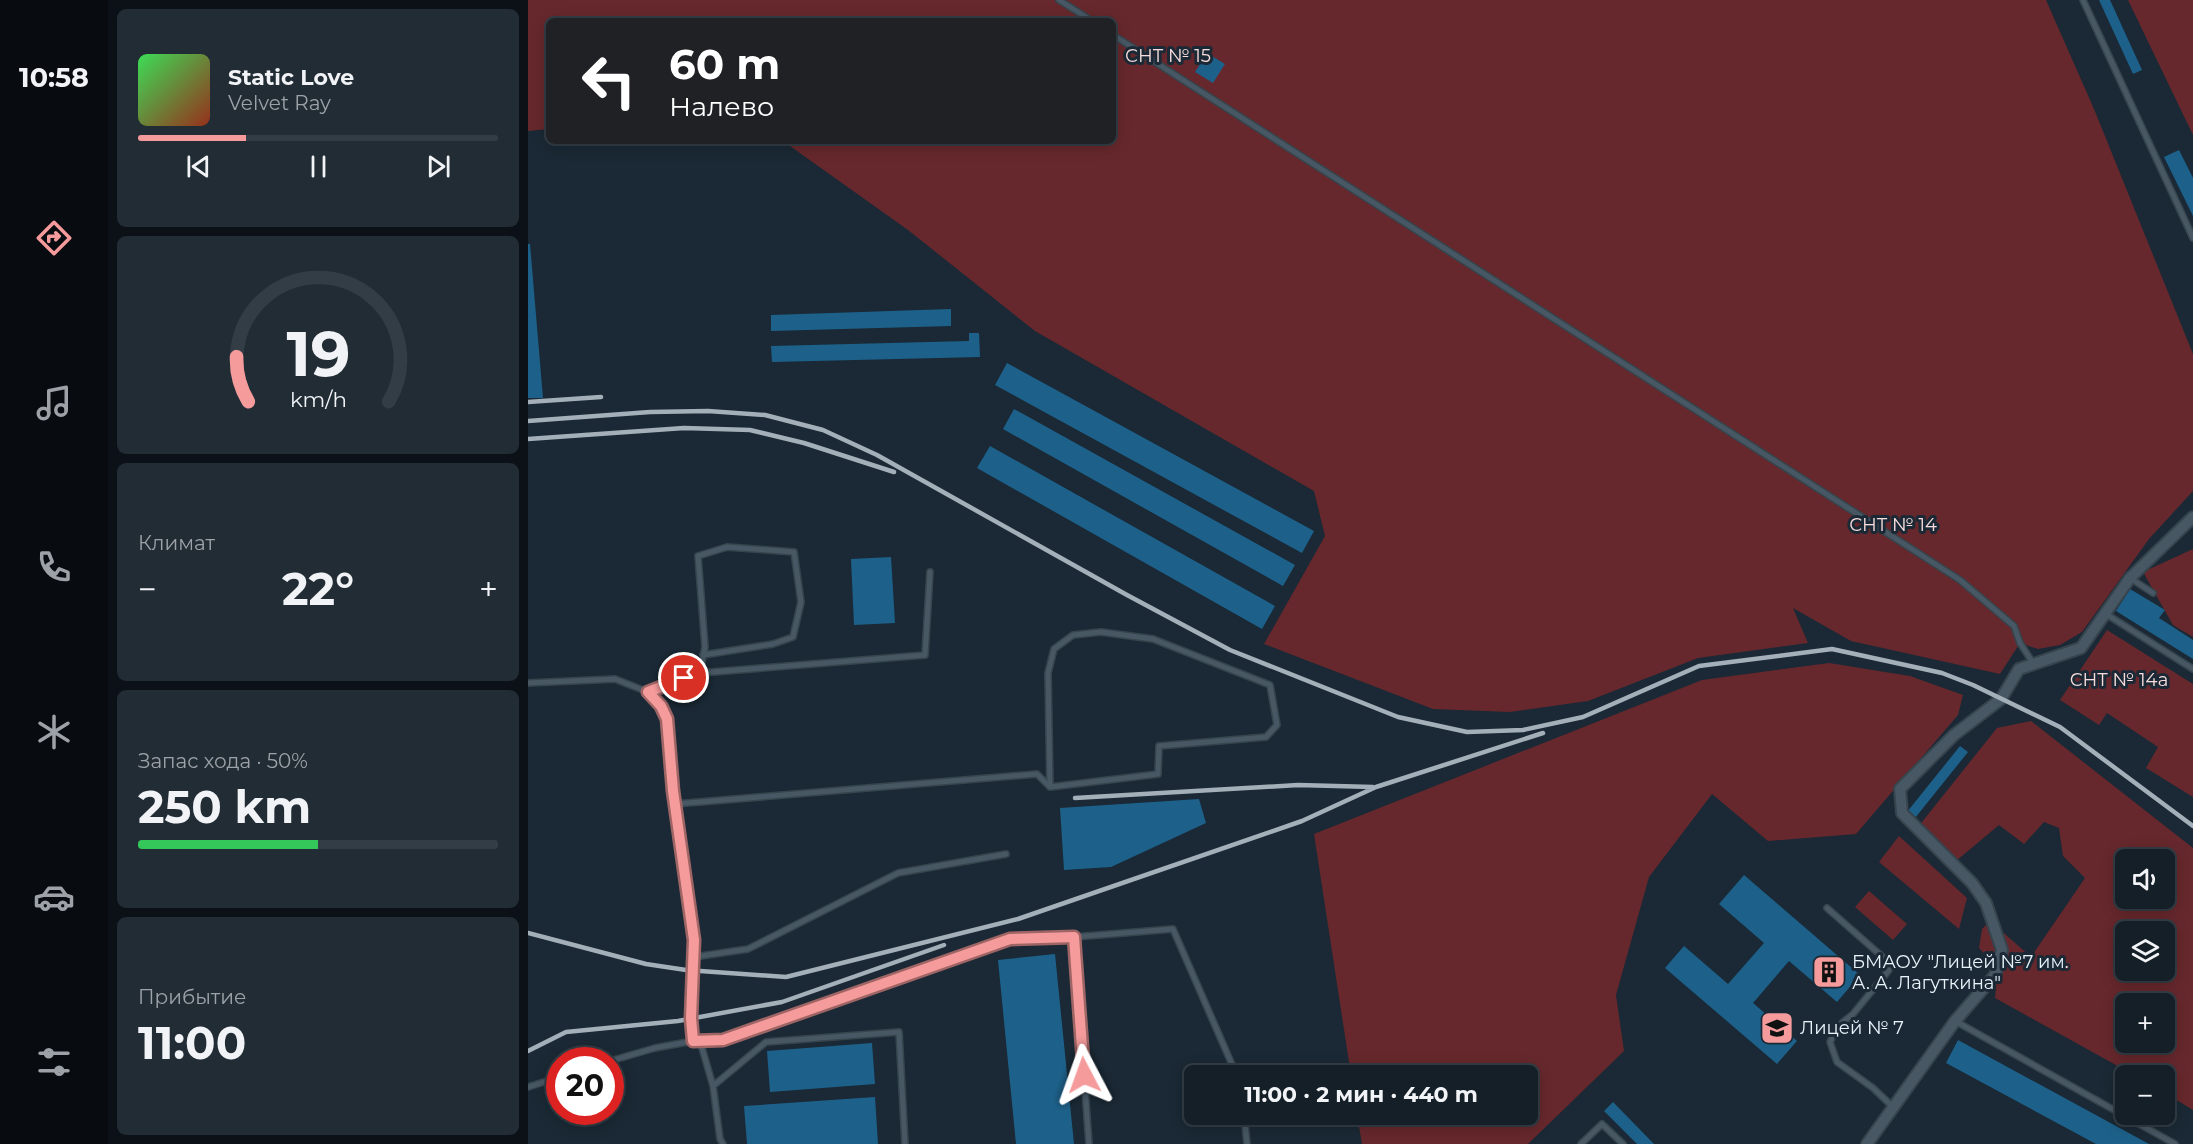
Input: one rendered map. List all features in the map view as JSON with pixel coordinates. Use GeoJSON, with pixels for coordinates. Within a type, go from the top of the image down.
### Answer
{"type":"FeatureCollection","features":[{"type":"Feature","properties":{"kind":"street"},"geometry":{"type":"LineString","coordinates":[[1867,1144],[1955,1021],[1995,975],[2002,950],[1989,900],[1902,813],[1900,789],[1954,735],[2001,699],[2019,669],[2080,648],[2130,578],[2193,517]]}},
{"type":"Feature","properties":{"kind":"lane"},"geometry":{"type":"LineString","coordinates":[[1059,0],[1087,18]]}},
{"type":"Feature","properties":{"kind":"lane"},"geometry":{"type":"LineString","coordinates":[[2083,0],[2193,238]]}},
{"type":"Feature","properties":{"kind":"lane"},"geometry":{"type":"LineString","coordinates":[[1116,37],[1960,580],[2014,626],[2020,643],[2033,663]]}},
{"type":"Feature","properties":{"kind":"lane"},"geometry":{"type":"LineString","coordinates":[[700,673],[705,647],[699,556],[727,547],[794,552],[801,602],[793,637],[773,644],[704,655]]}},
{"type":"Feature","properties":{"kind":"lane"},"geometry":{"type":"LineString","coordinates":[[648,692],[700,673],[925,655],[930,572]]}},
{"type":"Feature","properties":{"kind":"lane"},"geometry":{"type":"LineString","coordinates":[[2130,578],[2153,593]]}},
{"type":"Feature","properties":{"kind":"lane"},"geometry":{"type":"LineString","coordinates":[[2106,614],[2193,669]]}},
{"type":"Feature","properties":{"kind":"lane"},"geometry":{"type":"LineString","coordinates":[[1101,632],[1153,639],[1270,685],[1277,725],[1266,737],[1159,746],[1158,774],[1050,787],[1048,673],[1054,649],[1073,635],[1101,632]]}},
{"type":"Feature","properties":{"kind":"lane"},"geometry":{"type":"LineString","coordinates":[[528,683],[615,679],[648,692],[661,706],[667,719],[675,804],[694,940],[691,1018],[696,1041],[713,1086],[720,1139],[723,1144]]}},
{"type":"Feature","properties":{"kind":"lane"},"geometry":{"type":"LineString","coordinates":[[675,804],[1037,774],[1050,787]]}},
{"type":"Feature","properties":{"kind":"lane"},"geometry":{"type":"LineString","coordinates":[[694,957],[748,949],[898,873],[1006,854]]}},
{"type":"Feature","properties":{"kind":"lane"},"geometry":{"type":"LineString","coordinates":[[1827,908],[1885,959],[1888,970],[1853,1014],[1837,1027],[1830,1042],[1838,1062],[1873,1088],[1893,1107]]}},
{"type":"Feature","properties":{"kind":"lane"},"geometry":{"type":"LineString","coordinates":[[624,1057],[655,1048],[696,1041],[723,1040],[1010,939],[1074,937],[1173,928],[1232,1065]]}},
{"type":"Feature","properties":{"kind":"lane"},"geometry":{"type":"LineString","coordinates":[[1074,937],[1089,1144]]}},
{"type":"Feature","properties":{"kind":"lane"},"geometry":{"type":"LineString","coordinates":[[1955,1021],[2175,1144]]}},
{"type":"Feature","properties":{"kind":"lane"},"geometry":{"type":"LineString","coordinates":[[713,1086],[766,1042],[899,1032],[905,1144]]}},
{"type":"Feature","properties":{"kind":"lane"},"geometry":{"type":"LineString","coordinates":[[528,1087],[546,1081]]}},
{"type":"Feature","properties":{"kind":"lane"},"geometry":{"type":"LineString","coordinates":[[1581,1144],[1602,1124],[1623,1144]]}},
{"type":"Feature","properties":{"kind":"lane"},"geometry":{"type":"LineString","coordinates":[[1245,1125],[1247,1144]]}},
{"type":"Feature","properties":{"kind":"green space"},"geometry":{"type":"Polygon","coordinates":[[[528,0],[2046,0],[2094,109],[2193,354],[2193,491],[2149,539],[2082,632],[2060,645],[2038,649],[2020,643],[2000,674],[1851,641],[1793,608],[1808,643],[1698,658],[1588,701],[1510,712],[1433,709],[1264,644],[1325,536],[1314,491],[1035,331],[908,230],[787,144],[1116,144],[1116,18],[546,18],[546,129],[528,131],[528,0]]]}},
{"type":"Feature","properties":{"kind":"green space"},"geometry":{"type":"Polygon","coordinates":[[[2128,0],[2193,0],[2193,135],[2128,0]]]}},
{"type":"Feature","properties":{"kind":"green space"},"geometry":{"type":"Polygon","coordinates":[[[2193,549],[2193,637],[2173,625],[2143,572],[2193,549]]]}},
{"type":"Feature","properties":{"kind":"green space","name":"СНТ № 14а"},"geometry":{"type":"Polygon","coordinates":[[[2107,630],[2193,684],[2193,797],[2146,768],[2158,747],[2107,713],[2099,725],[2060,700],[2107,630]]]}},
{"type":"Feature","properties":{"kind":"green space"},"geometry":{"type":"Polygon","coordinates":[[[1829,663],[1910,676],[1963,695],[1958,715],[1856,834],[1768,841],[1712,794],[1649,877],[1616,995],[1624,1051],[1528,1144],[1362,1144],[1359,1125],[1538,1125],[1538,1065],[1349,1065],[1314,834],[1702,680],[1829,663]]]}},
{"type":"Feature","properties":{"kind":"green space"},"geometry":{"type":"Polygon","coordinates":[[[2031,721],[2193,848],[2193,1110],[2175,1099],[2175,1065],[2116,1065],[1995,998],[1998,968],[1979,948],[1982,929],[1990,921],[2031,957],[2085,878],[2063,856],[2059,828],[2044,822],[2024,844],[1999,825],[1956,861],[1918,827],[1997,728],[2031,721]]]}},
{"type":"Feature","properties":{"kind":"green space"},"geometry":{"type":"Polygon","coordinates":[[[1899,836],[1967,898],[1959,929],[1879,862],[1899,836]]]}},
{"type":"Feature","properties":{"kind":"green space"},"geometry":{"type":"Polygon","coordinates":[[[1869,891],[1907,924],[1893,940],[1855,907],[1869,891]]]}},
{"type":"Feature","properties":{"kind":"building"},"geometry":{"type":"Polygon","coordinates":[[[2099,0],[2110,0],[2142,70],[2133,74],[2099,0]]]}},
{"type":"Feature","properties":{"kind":"building"},"geometry":{"type":"Polygon","coordinates":[[[1207,53],[1225,64],[1213,83],[1195,72],[1207,53]]]}},
{"type":"Feature","properties":{"kind":"building"},"geometry":{"type":"Polygon","coordinates":[[[2179,150],[2193,178],[2193,216],[2164,157],[2179,150]]]}},
{"type":"Feature","properties":{"kind":"building"},"geometry":{"type":"Polygon","coordinates":[[[528,244],[530,244],[543,398],[528,398],[528,244]]]}},
{"type":"Feature","properties":{"kind":"building"},"geometry":{"type":"Polygon","coordinates":[[[951,309],[951,326],[771,331],[771,315],[951,309]]]}},
{"type":"Feature","properties":{"kind":"building"},"geometry":{"type":"Polygon","coordinates":[[[969,333],[979,333],[980,357],[772,362],[771,346],[969,341],[969,333]]]}},
{"type":"Feature","properties":{"kind":"building"},"geometry":{"type":"Polygon","coordinates":[[[1007,363],[1314,531],[1302,553],[995,385],[1007,363]]]}},
{"type":"Feature","properties":{"kind":"building"},"geometry":{"type":"Polygon","coordinates":[[[1014,409],[1295,565],[1283,586],[1003,429],[1014,409]]]}},
{"type":"Feature","properties":{"kind":"building"},"geometry":{"type":"Polygon","coordinates":[[[990,446],[1275,606],[1262,629],[977,468],[990,446]]]}},
{"type":"Feature","properties":{"kind":"building"},"geometry":{"type":"Polygon","coordinates":[[[891,557],[895,623],[854,625],[851,559],[891,557]]]}},
{"type":"Feature","properties":{"kind":"building"},"geometry":{"type":"Polygon","coordinates":[[[2130,589],[2165,610],[2159,618],[2193,640],[2193,659],[2116,611],[2130,589]]]}},
{"type":"Feature","properties":{"kind":"building"},"geometry":{"type":"Polygon","coordinates":[[[1960,746],[1968,752],[1915,818],[1907,812],[1960,746]]]}},
{"type":"Feature","properties":{"kind":"building"},"geometry":{"type":"Polygon","coordinates":[[[1199,799],[1206,823],[1111,867],[1064,870],[1060,808],[1199,799]]]}},
{"type":"Feature","properties":{"kind":"building","name":"БМАОУ \"Лицей №7 им. А. А. Лагуткина\""},"geometry":{"type":"Polygon","coordinates":[[[1744,875],[1860,975],[1837,1002],[1789,961],[1753,1003],[1797,1041],[1777,1064],[1665,968],[1684,946],[1728,984],[1764,943],[1719,904],[1744,875]]]}},
{"type":"Feature","properties":{"kind":"building"},"geometry":{"type":"Polygon","coordinates":[[[1055,954],[1074,1144],[1016,1144],[998,960],[1055,954]]]}},
{"type":"Feature","properties":{"kind":"building"},"geometry":{"type":"Polygon","coordinates":[[[1958,1040],[2149,1144],[2096,1144],[1946,1063],[1958,1040]]]}},
{"type":"Feature","properties":{"kind":"building"},"geometry":{"type":"Polygon","coordinates":[[[872,1043],[875,1084],[770,1092],[767,1051],[872,1043]]]}},
{"type":"Feature","properties":{"kind":"building"},"geometry":{"type":"Polygon","coordinates":[[[875,1097],[878,1144],[747,1144],[744,1106],[875,1097]]]}},
{"type":"Feature","properties":{"kind":"building"},"geometry":{"type":"Polygon","coordinates":[[[1613,1102],[1654,1144],[1637,1144],[1604,1111],[1613,1102]]]}},
{"type":"Feature","properties":{"kind":"railway"},"geometry":{"type":"LineString","coordinates":[[528,402],[601,397]]}},
{"type":"Feature","properties":{"kind":"railway"},"geometry":{"type":"LineString","coordinates":[[528,421],[650,412],[708,411],[765,415],[823,430],[877,455],[1230,650],[1398,717],[1467,732],[1523,730],[1583,717],[1699,666],[1832,649],[1942,673],[1973,685],[2060,727],[2193,826]]}},
{"type":"Feature","properties":{"kind":"railway"},"geometry":{"type":"LineString","coordinates":[[528,439],[684,428],[750,430],[804,443],[894,472]]}},
{"type":"Feature","properties":{"kind":"railway"},"geometry":{"type":"LineString","coordinates":[[528,933],[646,964],[686,970],[786,977],[1018,919],[1302,821],[1376,787],[1543,733]]}},
{"type":"Feature","properties":{"kind":"railway"},"geometry":{"type":"LineString","coordinates":[[1075,798],[1298,785],[1373,787]]}},
{"type":"Feature","properties":{"kind":"railway"},"geometry":{"type":"LineString","coordinates":[[528,1051],[566,1032],[678,1021],[782,1002],[944,945]]}},
{"type":"Feature","properties":{"kind":"place","name":"БМАОУ \"Лицей №7 им. А. А. Лагуткина\""},"geometry":{"type":"Point","coordinates":[1829,972]}},
{"type":"Feature","properties":{"kind":"place","name":"Лицей № 7"},"geometry":{"type":"Point","coordinates":[1777,1028]}},
{"type":"Feature","properties":{"kind":"route"},"geometry":{"type":"LineString","coordinates":[[684,678],[648,692],[661,706],[667,719],[673,791],[694,940],[691,1018],[693,1041],[723,1040],[1010,939],[1074,937],[1084,1075]]}},
{"type":"Feature","properties":{"kind":"park label","name":"СНТ № 15"},"geometry":{"type":"Point","coordinates":[1168,56]}},
{"type":"Feature","properties":{"kind":"park label","name":"СНТ № 14"},"geometry":{"type":"Point","coordinates":[1893,525]}}]}
